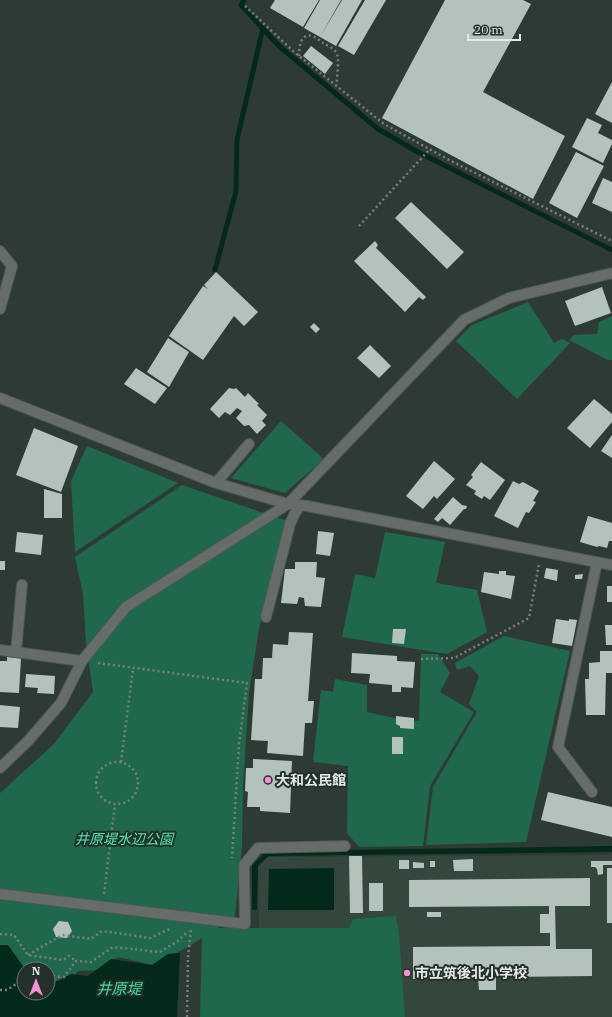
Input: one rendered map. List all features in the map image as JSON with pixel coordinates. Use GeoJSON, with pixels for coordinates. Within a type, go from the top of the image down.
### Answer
{"type":"FeatureCollection","features":[{"type":"Feature","properties":{"kind":"street"},"geometry":{"type":"LineString","coordinates":[[0,251],[12,266],[0,309]]}},
{"type":"Feature","properties":{"kind":"street"},"geometry":{"type":"LineString","coordinates":[[0,768],[28,741],[61,704],[82,661],[126,607],[288,504],[464,320],[509,298],[612,273]]}},
{"type":"Feature","properties":{"kind":"street"},"geometry":{"type":"LineString","coordinates":[[0,398],[216,483],[288,504],[300,505],[612,565]]}},
{"type":"Feature","properties":{"kind":"street"},"geometry":{"type":"LineString","coordinates":[[216,483],[249,444]]}},
{"type":"Feature","properties":{"kind":"street"},"geometry":{"type":"LineString","coordinates":[[266,617],[290,524],[300,505]]}},
{"type":"Feature","properties":{"kind":"street"},"geometry":{"type":"LineString","coordinates":[[592,792],[558,747],[597,562]]}},
{"type":"Feature","properties":{"kind":"street"},"geometry":{"type":"LineString","coordinates":[[16,652],[22,585]]}},
{"type":"Feature","properties":{"kind":"street"},"geometry":{"type":"LineString","coordinates":[[0,650],[82,661]]}},
{"type":"Feature","properties":{"kind":"street"},"geometry":{"type":"LineString","coordinates":[[0,894],[245,924],[244,865],[258,848],[345,846]]}},
{"type":"Feature","properties":{"kind":"path"},"geometry":{"type":"LineString","coordinates":[[245,6],[299,56],[384,124],[429,150],[612,241]]}},
{"type":"Feature","properties":{"kind":"path"},"geometry":{"type":"LineString","coordinates":[[299,56],[299,46],[307,37],[312,36],[331,47],[336,52],[338,58],[336,86]]}},
{"type":"Feature","properties":{"kind":"path"},"geometry":{"type":"LineString","coordinates":[[359,226],[429,150]]}},
{"type":"Feature","properties":{"kind":"path"},"geometry":{"type":"LineString","coordinates":[[421,659],[454,658],[529,618],[539,561]]}},
{"type":"Feature","properties":{"kind":"path"},"geometry":{"type":"LineString","coordinates":[[98,663],[133,669],[247,683],[239,744],[231,866]]}},
{"type":"Feature","properties":{"kind":"path"},"geometry":{"type":"LineString","coordinates":[[121,762],[133,669]]}},
{"type":"Feature","properties":{"kind":"path"},"geometry":{"type":"LineString","coordinates":[[114,762],[121,762],[127,764],[137,775],[137,789],[134,796],[129,800],[115,804],[103,798],[99,793],[96,780],[102,768],[114,762]]}},
{"type":"Feature","properties":{"kind":"path"},"geometry":{"type":"LineString","coordinates":[[104,898],[115,804]]}},
{"type":"Feature","properties":{"kind":"path"},"geometry":{"type":"LineString","coordinates":[[28,954],[62,935],[91,939],[102,931],[150,938],[176,926]]}},
{"type":"Feature","properties":{"kind":"path"},"geometry":{"type":"LineString","coordinates":[[0,934],[14,935],[28,954],[63,960],[69,956],[76,962],[91,962],[113,947],[160,952],[178,941],[191,928],[188,956],[187,1017]]}},
{"type":"Feature","properties":{"kind":"path"},"geometry":{"type":"LineString","coordinates":[[56,976],[64,977],[76,962]]}},
{"type":"Feature","properties":{"kind":"path"},"geometry":{"type":"LineString","coordinates":[[0,990],[7,990],[16,984]]}},
{"type":"Feature","properties":{"kind":"shaded area","name":"市立筑後北小学校"},"geometry":{"type":"Polygon","coordinates":[[[612,855],[612,1017],[200,1017],[203,928],[259,928],[258,867],[268,857],[612,855]]]}},
{"type":"Feature","properties":{"kind":"green space"},"geometry":{"type":"Polygon","coordinates":[[[528,302],[554,343],[562,339],[570,343],[517,399],[456,341],[472,325],[528,302]]]}},
{"type":"Feature","properties":{"kind":"green space"},"geometry":{"type":"Polygon","coordinates":[[[612,316],[612,360],[608,360],[569,340],[574,335],[597,334],[599,322],[612,316]]]}},
{"type":"Feature","properties":{"kind":"green space"},"geometry":{"type":"Polygon","coordinates":[[[281,421],[324,459],[285,493],[231,478],[281,421]]]}},
{"type":"Feature","properties":{"kind":"green space"},"geometry":{"type":"Polygon","coordinates":[[[87,446],[178,483],[75,552],[71,481],[87,446]]]}},
{"type":"Feature","properties":{"kind":"green space","name":"井原堤水辺公園"},"geometry":{"type":"Polygon","coordinates":[[[182,485],[287,521],[259,628],[249,693],[243,786],[242,846],[235,916],[218,928],[349,928],[353,919],[396,916],[399,935],[405,1017],[200,1017],[202,938],[153,965],[118,957],[97,970],[78,971],[69,981],[56,980],[56,961],[16,961],[16,978],[0,995],[0,793],[54,744],[93,692],[86,643],[83,594],[75,557],[182,485]]]}},
{"type":"Feature","properties":{"kind":"green space"},"geometry":{"type":"Polygon","coordinates":[[[385,532],[445,542],[436,583],[477,590],[487,632],[447,654],[342,637],[355,574],[375,578],[385,532]]]}},
{"type":"Feature","properties":{"kind":"green space"},"geometry":{"type":"Polygon","coordinates":[[[504,636],[570,651],[526,842],[426,845],[433,787],[477,712],[469,704],[479,676],[470,666],[457,670],[455,663],[504,636]]]}},
{"type":"Feature","properties":{"kind":"green space"},"geometry":{"type":"Polygon","coordinates":[[[421,654],[438,654],[450,673],[440,692],[474,712],[430,786],[423,846],[359,847],[347,833],[348,766],[313,762],[321,690],[333,692],[335,679],[367,685],[367,712],[399,719],[419,721],[421,654]]]}},
{"type":"Feature","properties":{"kind":"water"},"geometry":{"type":"Polygon","coordinates":[[[612,846],[612,852],[268,856],[258,866],[257,910],[252,910],[252,866],[266,851],[612,846]]]}},
{"type":"Feature","properties":{"kind":"water"},"geometry":{"type":"Polygon","coordinates":[[[334,868],[334,910],[268,910],[269,869],[334,868]]]}},
{"type":"Feature","properties":{"kind":"water","name":"井原堤"},"geometry":{"type":"Polygon","coordinates":[[[0,945],[8,945],[19,961],[16,961],[16,1001],[56,1001],[56,981],[71,974],[88,976],[111,959],[152,965],[168,954],[180,953],[177,1017],[0,1017],[0,945]]]}},
{"type":"Feature","properties":{"kind":"building"},"geometry":{"type":"Polygon","coordinates":[[[275,0],[319,0],[303,27],[270,8],[275,0]]]}},
{"type":"Feature","properties":{"kind":"building"},"geometry":{"type":"Polygon","coordinates":[[[320,0],[341,0],[320,37],[304,28],[320,0]]]}},
{"type":"Feature","properties":{"kind":"building"},"geometry":{"type":"Polygon","coordinates":[[[342,0],[362,0],[336,46],[320,37],[342,0]]]}},
{"type":"Feature","properties":{"kind":"building"},"geometry":{"type":"Polygon","coordinates":[[[365,0],[386,0],[354,55],[338,46],[365,0]]]}},
{"type":"Feature","properties":{"kind":"building"},"geometry":{"type":"Polygon","coordinates":[[[445,0],[523,0],[531,4],[483,92],[565,136],[533,199],[382,118],[445,0]]]}},
{"type":"Feature","properties":{"kind":"building"},"geometry":{"type":"Polygon","coordinates":[[[311,46],[333,63],[325,74],[303,56],[311,46]]]}},
{"type":"Feature","properties":{"kind":"building"},"geometry":{"type":"Polygon","coordinates":[[[612,82],[612,123],[595,114],[612,82]]]}},
{"type":"Feature","properties":{"kind":"building"},"geometry":{"type":"Polygon","coordinates":[[[587,118],[602,125],[598,133],[612,140],[612,144],[603,163],[572,147],[587,118]]]}},
{"type":"Feature","properties":{"kind":"building"},"geometry":{"type":"Polygon","coordinates":[[[576,152],[604,166],[577,218],[549,203],[576,152]]]}},
{"type":"Feature","properties":{"kind":"building"},"geometry":{"type":"Polygon","coordinates":[[[603,178],[612,182],[612,212],[592,203],[603,178]]]}},
{"type":"Feature","properties":{"kind":"building"},"geometry":{"type":"Polygon","coordinates":[[[411,202],[464,252],[447,269],[395,218],[411,202]]]}},
{"type":"Feature","properties":{"kind":"building"},"geometry":{"type":"Polygon","coordinates":[[[375,241],[378,245],[376,248],[426,297],[423,300],[419,297],[405,312],[354,261],[375,241]]]}},
{"type":"Feature","properties":{"kind":"building"},"geometry":{"type":"Polygon","coordinates":[[[216,272],[258,312],[244,326],[234,316],[203,360],[169,336],[203,286],[208,289],[204,285],[216,272]]]}},
{"type":"Feature","properties":{"kind":"building"},"geometry":{"type":"Polygon","coordinates":[[[602,287],[611,313],[575,326],[565,301],[602,287]]]}},
{"type":"Feature","properties":{"kind":"building"},"geometry":{"type":"Polygon","coordinates":[[[314,323],[320,329],[316,333],[310,327],[314,323]]]}},
{"type":"Feature","properties":{"kind":"building"},"geometry":{"type":"Polygon","coordinates":[[[168,338],[189,352],[169,387],[147,372],[168,338]]]}},
{"type":"Feature","properties":{"kind":"building"},"geometry":{"type":"Polygon","coordinates":[[[370,345],[391,366],[379,378],[357,358],[370,345]]]}},
{"type":"Feature","properties":{"kind":"building"},"geometry":{"type":"Polygon","coordinates":[[[136,368],[167,388],[155,404],[124,384],[136,368]]]}},
{"type":"Feature","properties":{"kind":"building"},"geometry":{"type":"Polygon","coordinates":[[[229,388],[236,388],[245,397],[248,393],[267,415],[262,421],[266,425],[257,434],[249,425],[244,426],[236,418],[242,411],[237,408],[230,415],[225,412],[219,418],[210,409],[229,388]]]}},
{"type":"Feature","properties":{"kind":"building"},"geometry":{"type":"Polygon","coordinates":[[[594,399],[612,414],[612,422],[590,448],[567,428],[594,399]]]}},
{"type":"Feature","properties":{"kind":"building"},"geometry":{"type":"Polygon","coordinates":[[[34,428],[78,446],[61,492],[16,475],[34,428]]]}},
{"type":"Feature","properties":{"kind":"building"},"geometry":{"type":"Polygon","coordinates":[[[612,435],[612,458],[601,451],[612,435]]]}},
{"type":"Feature","properties":{"kind":"building"},"geometry":{"type":"Polygon","coordinates":[[[434,461],[455,479],[437,499],[434,496],[423,509],[406,496],[434,461]]]}},
{"type":"Feature","properties":{"kind":"building"},"geometry":{"type":"Polygon","coordinates":[[[481,462],[505,480],[490,500],[484,496],[482,499],[474,494],[476,491],[466,485],[473,477],[471,475],[481,462]]]}},
{"type":"Feature","properties":{"kind":"building"},"geometry":{"type":"Polygon","coordinates":[[[513,481],[519,484],[523,482],[539,491],[533,501],[536,502],[529,513],[526,512],[518,528],[494,516],[513,481]]]}},
{"type":"Feature","properties":{"kind":"building"},"geometry":{"type":"Polygon","coordinates":[[[44,489],[62,494],[62,518],[44,518],[44,489]]]}},
{"type":"Feature","properties":{"kind":"building"},"geometry":{"type":"Polygon","coordinates":[[[453,497],[462,505],[467,506],[466,509],[464,509],[450,525],[442,518],[438,522],[434,519],[453,497]]]}},
{"type":"Feature","properties":{"kind":"building"},"geometry":{"type":"Polygon","coordinates":[[[588,516],[612,523],[612,541],[609,541],[607,548],[580,542],[588,516]]]}},
{"type":"Feature","properties":{"kind":"building"},"geometry":{"type":"Polygon","coordinates":[[[318,531],[334,533],[330,556],[316,554],[318,531]]]}},
{"type":"Feature","properties":{"kind":"building"},"geometry":{"type":"Polygon","coordinates":[[[17,532],[43,535],[41,555],[15,552],[17,532]]]}},
{"type":"Feature","properties":{"kind":"building"},"geometry":{"type":"Polygon","coordinates":[[[0,561],[5,561],[5,570],[0,570],[0,561]]]}},
{"type":"Feature","properties":{"kind":"building"},"geometry":{"type":"Polygon","coordinates":[[[295,562],[317,562],[316,577],[325,578],[321,607],[305,606],[304,598],[299,597],[297,604],[281,603],[285,569],[295,569],[295,562]]]}},
{"type":"Feature","properties":{"kind":"building"},"geometry":{"type":"Polygon","coordinates":[[[546,568],[558,570],[557,581],[544,578],[546,568]]]}},
{"type":"Feature","properties":{"kind":"building"},"geometry":{"type":"Polygon","coordinates":[[[499,571],[506,571],[506,575],[515,576],[511,599],[481,592],[484,572],[499,574],[499,571]]]}},
{"type":"Feature","properties":{"kind":"building"},"geometry":{"type":"Polygon","coordinates":[[[583,574],[582,579],[575,579],[575,575],[583,574]]]}},
{"type":"Feature","properties":{"kind":"building"},"geometry":{"type":"Polygon","coordinates":[[[607,586],[612,586],[612,602],[607,602],[607,586]]]}},
{"type":"Feature","properties":{"kind":"building"},"geometry":{"type":"Polygon","coordinates":[[[556,619],[569,621],[569,619],[577,620],[572,646],[552,643],[556,619]]]}},
{"type":"Feature","properties":{"kind":"building"},"geometry":{"type":"Polygon","coordinates":[[[605,625],[612,625],[612,645],[606,645],[605,625]]]}},
{"type":"Feature","properties":{"kind":"building"},"geometry":{"type":"Polygon","coordinates":[[[393,629],[406,629],[404,644],[392,643],[393,629]]]}},
{"type":"Feature","properties":{"kind":"building"},"geometry":{"type":"Polygon","coordinates":[[[289,632],[313,633],[308,701],[314,701],[312,723],[305,723],[303,756],[267,753],[268,741],[251,740],[255,679],[262,679],[263,658],[272,658],[273,644],[288,645],[289,632]]]}},
{"type":"Feature","properties":{"kind":"building"},"geometry":{"type":"Polygon","coordinates":[[[600,651],[612,651],[612,673],[606,673],[605,715],[586,715],[585,679],[589,679],[589,663],[600,662],[600,651]]]}},
{"type":"Feature","properties":{"kind":"building"},"geometry":{"type":"Polygon","coordinates":[[[352,653],[397,656],[397,661],[415,662],[413,688],[401,687],[401,692],[392,692],[392,685],[369,683],[370,674],[351,673],[352,653]]]}},
{"type":"Feature","properties":{"kind":"building"},"geometry":{"type":"Polygon","coordinates":[[[7,657],[21,658],[19,693],[0,692],[0,661],[7,661],[7,657]]]}},
{"type":"Feature","properties":{"kind":"building"},"geometry":{"type":"Polygon","coordinates":[[[26,674],[55,676],[54,694],[37,693],[38,688],[25,687],[26,674]]]}},
{"type":"Feature","properties":{"kind":"building"},"geometry":{"type":"Polygon","coordinates":[[[0,705],[20,707],[18,728],[0,727],[0,705]]]}},
{"type":"Feature","properties":{"kind":"building"},"geometry":{"type":"Polygon","coordinates":[[[396,716],[414,718],[414,729],[400,728],[400,726],[396,724],[396,716]]]}},
{"type":"Feature","properties":{"kind":"building"},"geometry":{"type":"Polygon","coordinates":[[[392,737],[403,737],[403,754],[392,754],[392,737]]]}},
{"type":"Feature","properties":{"kind":"building","name":"大和公民館"},"geometry":{"type":"Polygon","coordinates":[[[253,759],[292,761],[290,813],[260,811],[260,807],[247,807],[248,792],[245,791],[246,768],[253,768],[253,759]]]}},
{"type":"Feature","properties":{"kind":"building"},"geometry":{"type":"Polygon","coordinates":[[[548,792],[612,807],[612,837],[541,820],[548,792]]]}},
{"type":"Feature","properties":{"kind":"building"},"geometry":{"type":"Polygon","coordinates":[[[349,856],[362,856],[363,913],[350,913],[349,856]]]}},
{"type":"Feature","properties":{"kind":"building"},"geometry":{"type":"Polygon","coordinates":[[[473,859],[473,871],[454,871],[453,860],[473,859]]]}},
{"type":"Feature","properties":{"kind":"building"},"geometry":{"type":"Polygon","coordinates":[[[399,860],[409,860],[409,869],[399,869],[399,860]]]}},
{"type":"Feature","properties":{"kind":"building"},"geometry":{"type":"Polygon","coordinates":[[[430,861],[435,861],[435,867],[430,867],[430,861]]]}},
{"type":"Feature","properties":{"kind":"building"},"geometry":{"type":"Polygon","coordinates":[[[591,861],[612,861],[612,865],[603,865],[603,874],[598,875],[597,869],[595,867],[591,867],[591,861]]]}},
{"type":"Feature","properties":{"kind":"building"},"geometry":{"type":"Polygon","coordinates":[[[413,862],[424,863],[424,868],[413,868],[413,862]]]}},
{"type":"Feature","properties":{"kind":"building"},"geometry":{"type":"Polygon","coordinates":[[[607,868],[612,868],[612,923],[607,923],[607,868]]]}},
{"type":"Feature","properties":{"kind":"building"},"geometry":{"type":"Polygon","coordinates":[[[590,878],[590,906],[555,906],[556,949],[592,949],[592,976],[496,977],[496,990],[479,990],[478,979],[413,979],[413,947],[550,946],[550,933],[540,933],[540,914],[549,914],[549,906],[409,907],[409,880],[590,878]]]}},
{"type":"Feature","properties":{"kind":"building"},"geometry":{"type":"Polygon","coordinates":[[[369,883],[383,883],[383,911],[369,911],[369,883]]]}},
{"type":"Feature","properties":{"kind":"building"},"geometry":{"type":"Polygon","coordinates":[[[427,912],[441,912],[441,917],[427,917],[427,912]]]}},
{"type":"Feature","properties":{"kind":"building"},"geometry":{"type":"Polygon","coordinates":[[[59,921],[68,922],[72,931],[67,938],[56,937],[53,929],[59,921]]]}},
{"type":"Feature","properties":{"kind":"waterway"},"geometry":{"type":"LineString","coordinates":[[244,0],[241,5],[279,46],[378,129],[418,152],[612,250]]}},
{"type":"Feature","properties":{"kind":"waterway"},"geometry":{"type":"LineString","coordinates":[[215,270],[236,191],[237,140],[263,28]]}},
{"type":"Feature","properties":{"kind":"place","name":"大和公民館"},"geometry":{"type":"Point","coordinates":[268,780]}},
{"type":"Feature","properties":{"kind":"place","name":"市立筑後北小学校"},"geometry":{"type":"Point","coordinates":[407,973]}}]}
